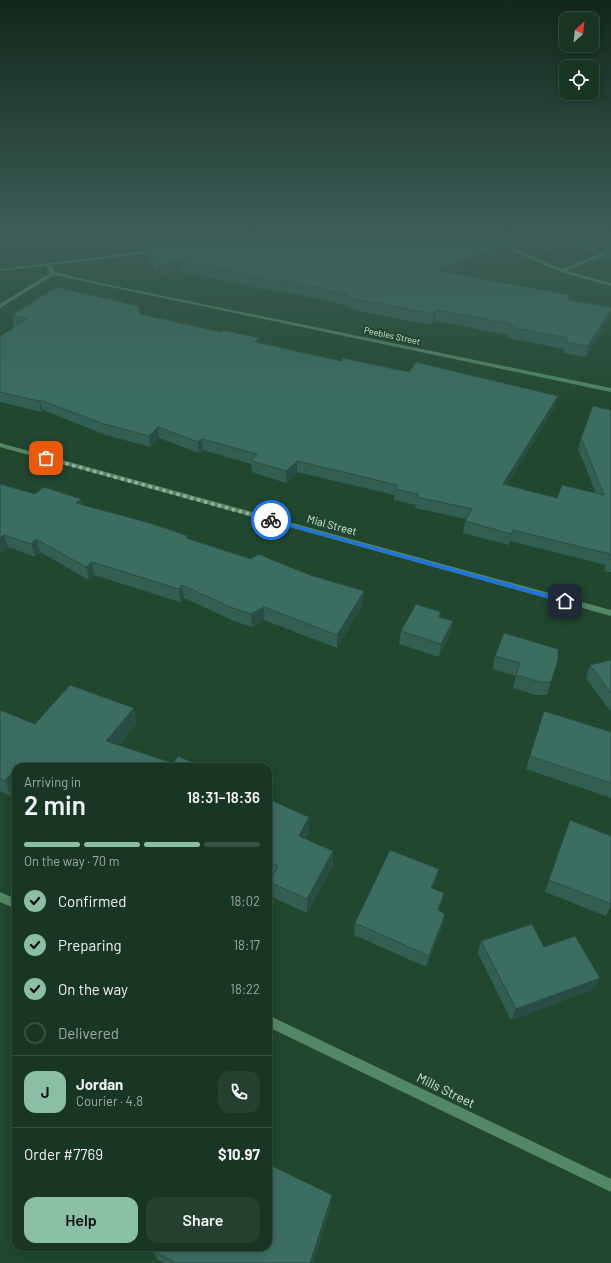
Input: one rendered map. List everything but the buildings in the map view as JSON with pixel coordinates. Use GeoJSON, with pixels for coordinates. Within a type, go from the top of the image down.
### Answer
{"type":"FeatureCollection","features":[{"type":"Feature","properties":{"kind":"street"},"geometry":{"type":"LineString","coordinates":[[0,306],[19,294]]}},
{"type":"Feature","properties":{"kind":"street","name":"Peebles Street"},"geometry":{"type":"LineString","coordinates":[[148,294],[611,390]]}},
{"type":"Feature","properties":{"kind":"street","name":"Mial Street"},"geometry":{"type":"LineString","coordinates":[[0,445],[611,613]]}},
{"type":"Feature","properties":{"kind":"street"},"geometry":{"type":"LineString","coordinates":[[0,897],[12,902]]}},
{"type":"Feature","properties":{"kind":"street","name":"Mills Street"},"geometry":{"type":"LineString","coordinates":[[272,1023],[611,1186]]}},
{"type":"Feature","properties":{"kind":"way so far"},"geometry":{"type":"LineString","coordinates":[[46,458],[271,520]]}},
{"type":"Feature","properties":{"kind":"route"},"geometry":{"type":"LineString","coordinates":[[271,520],[565,601]]}}]}
